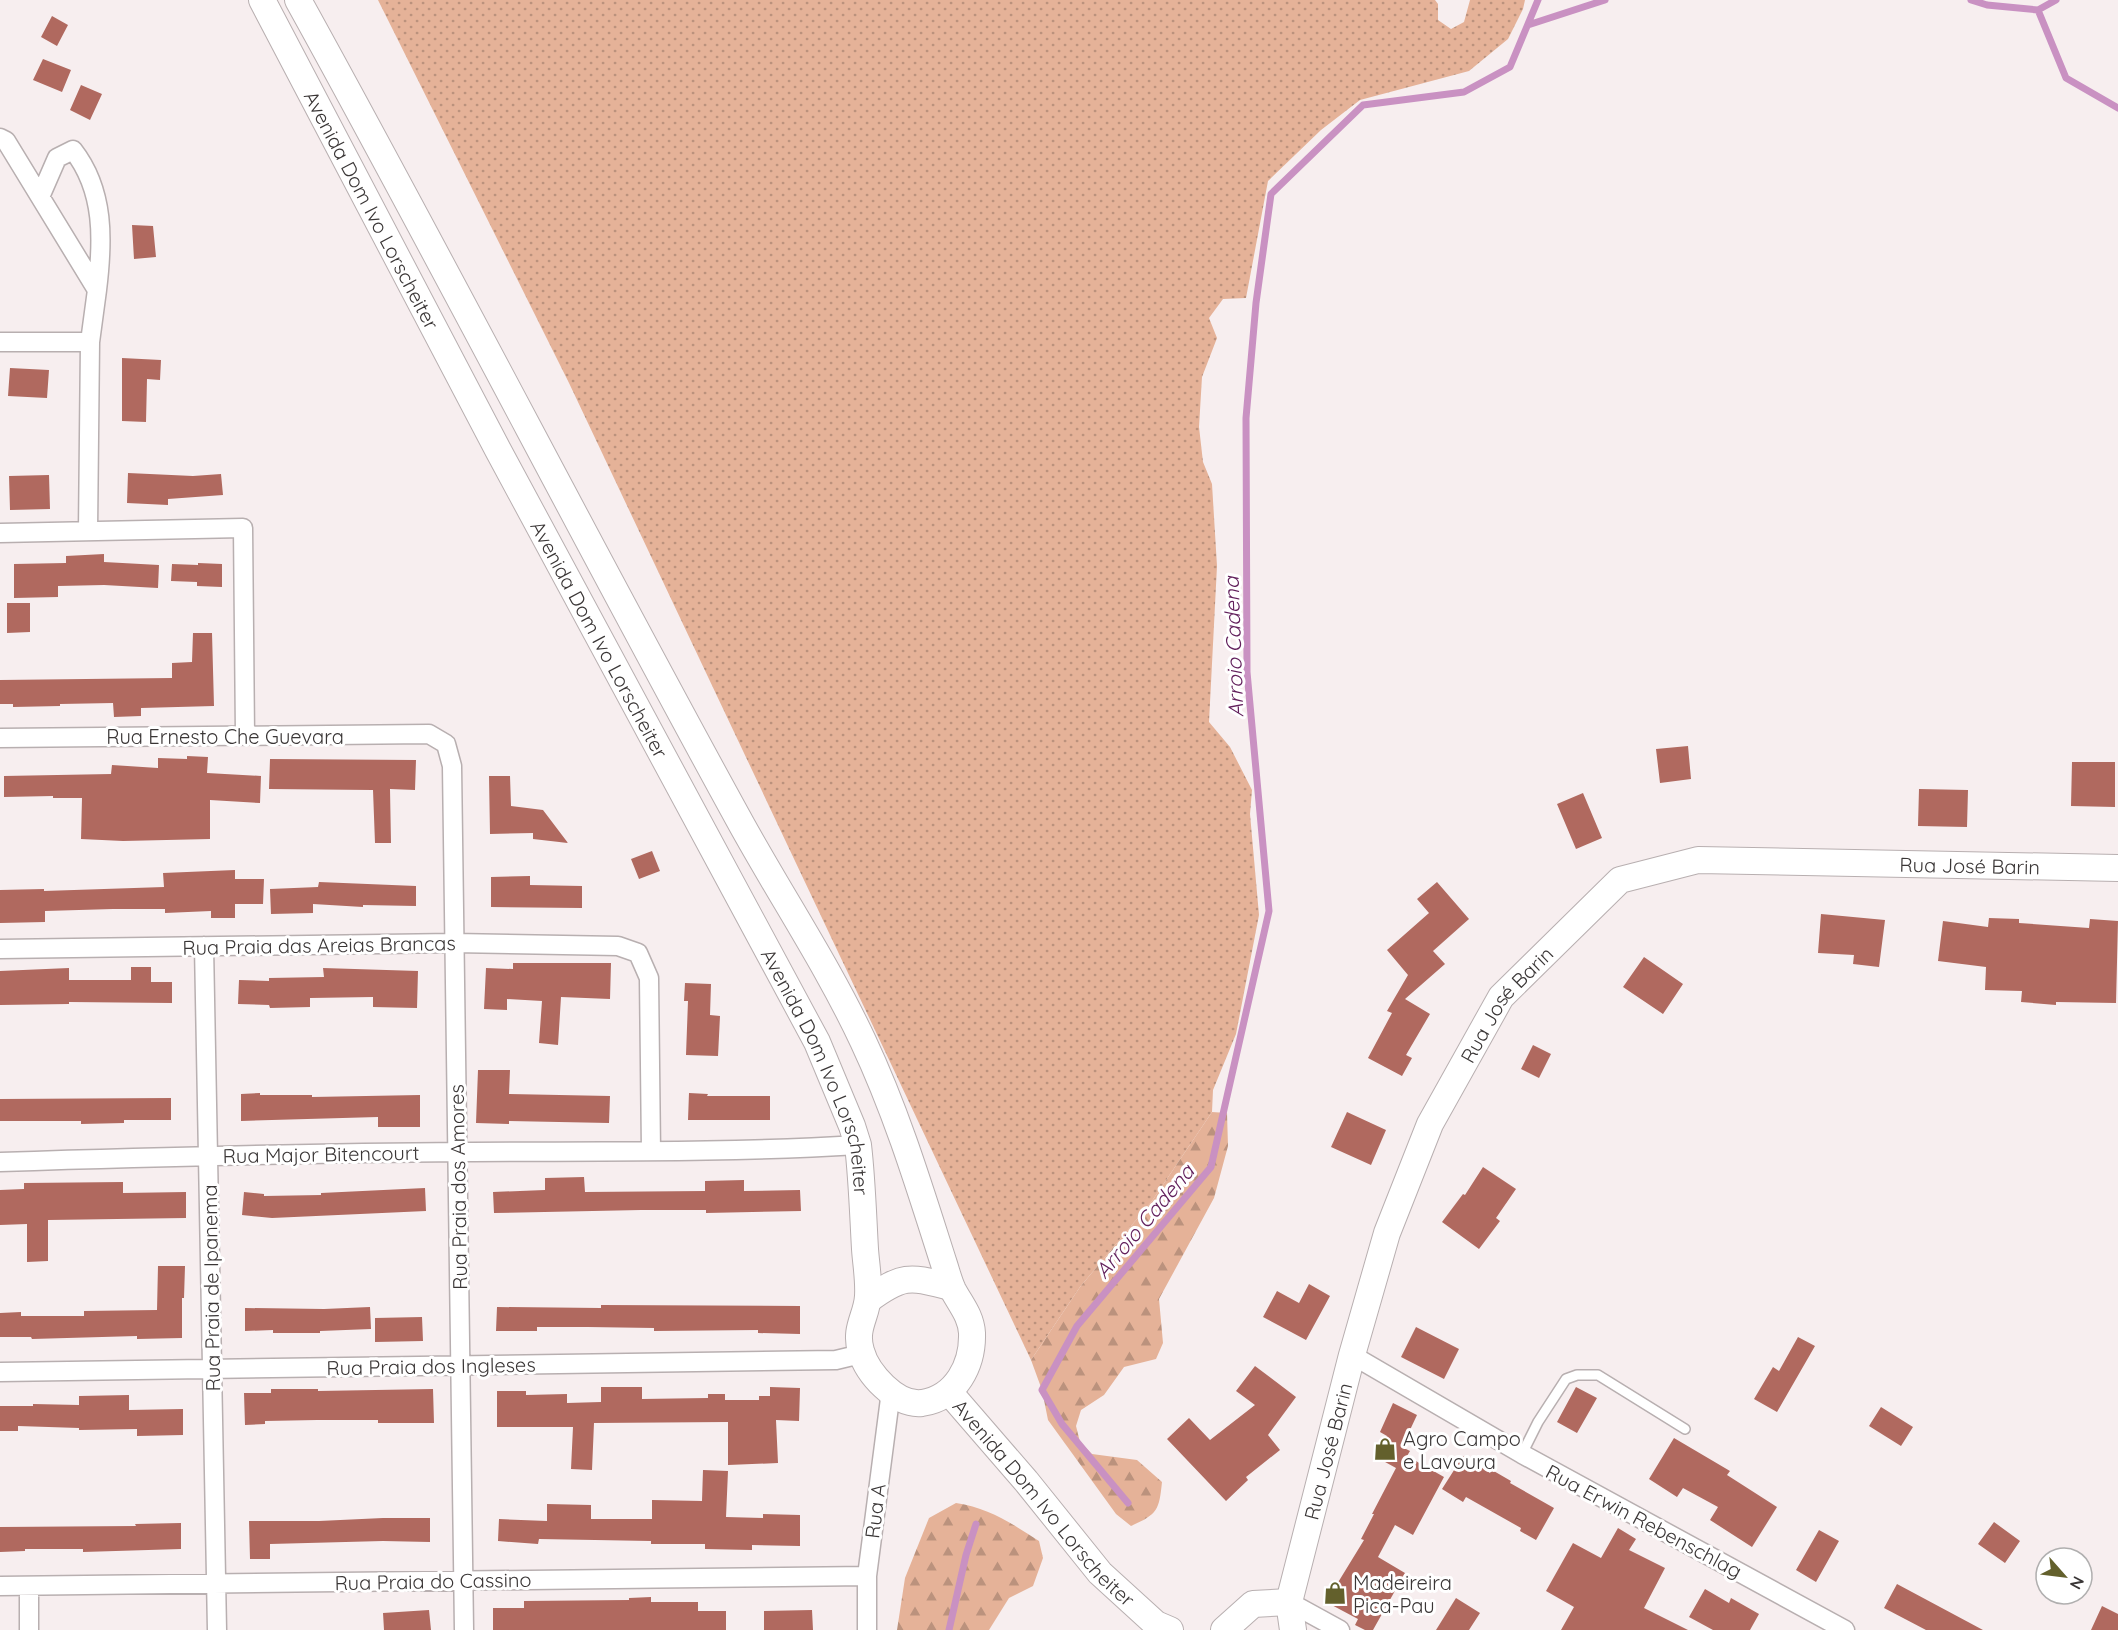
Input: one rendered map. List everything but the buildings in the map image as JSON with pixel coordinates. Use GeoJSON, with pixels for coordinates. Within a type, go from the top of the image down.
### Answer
{"type":"FeatureCollection","features":[{"type":"Feature","properties":{"kind":"main road","name":"Avenida Dom Ivo Lorscheiter"},"geometry":{"type":"LineString","coordinates":[[262,0],[498,450],[817,1042],[858,1145],[868,1300],[859,1324],[858,1340],[861,1354],[868,1367],[891,1391],[903,1399],[918,1404],[949,1392],[959,1382],[969,1363],[972,1332],[969,1317],[951,1287],[913,1168],[863,1040],[740,821],[298,0]]}},
{"type":"Feature","properties":{"kind":"main road","name":"Rua José Barin"},"geometry":{"type":"LineString","coordinates":[[1293,1630],[1289,1602],[1352,1355],[1387,1233],[1430,1124],[1501,997],[1620,880],[1698,860],[2118,868]]}},
{"type":"Feature","properties":{"kind":"main road"},"geometry":{"type":"LineString","coordinates":[[868,1300],[884,1288],[912,1279],[926,1280],[951,1287]]}},
{"type":"Feature","properties":{"kind":"main road","name":"Avenida Dom Ivo Lorscheiter"},"geometry":{"type":"LineString","coordinates":[[949,1392],[1026,1481],[1100,1573],[1156,1624],[1170,1630]]}},
{"type":"Feature","properties":{"kind":"main road"},"geometry":{"type":"LineString","coordinates":[[1224,1630],[1253,1604],[1289,1602]]}},
{"type":"Feature","properties":{"kind":"street"},"geometry":{"type":"LineString","coordinates":[[0,138],[6,141],[97,290]]}},
{"type":"Feature","properties":{"kind":"street"},"geometry":{"type":"LineString","coordinates":[[40,197],[57,159],[73,150],[82,162],[92,183],[99,213],[102,248],[90,342],[88,531]]}},
{"type":"Feature","properties":{"kind":"street"},"geometry":{"type":"LineString","coordinates":[[0,342],[90,342]]}},
{"type":"Feature","properties":{"kind":"street"},"geometry":{"type":"LineString","coordinates":[[0,534],[243,528],[245,736]]}},
{"type":"Feature","properties":{"kind":"street","name":"Rua Ernesto Che Guevara"},"geometry":{"type":"LineString","coordinates":[[0,738],[429,734],[446,744]]}},
{"type":"Feature","properties":{"kind":"street","name":"Rua Praia dos Amores"},"geometry":{"type":"LineString","coordinates":[[446,744],[452,766],[464,1630]]}},
{"type":"Feature","properties":{"kind":"street","name":"Rua Praia das Areias Brancas"},"geometry":{"type":"LineString","coordinates":[[0,949],[454,943],[618,946],[638,953],[649,978],[651,1151]]}},
{"type":"Feature","properties":{"kind":"street","name":"Rua Praia de Ipanema"},"geometry":{"type":"LineString","coordinates":[[204,946],[217,1630]]}},
{"type":"Feature","properties":{"kind":"street","name":"Rua Major Bitencourt"},"geometry":{"type":"LineString","coordinates":[[0,1162],[208,1155],[651,1151],[858,1145]]}},
{"type":"Feature","properties":{"kind":"street","name":"Rua Praia dos Ingleses"},"geometry":{"type":"LineString","coordinates":[[0,1372],[836,1360],[861,1354]]}},
{"type":"Feature","properties":{"kind":"street","name":"Rua Erwin Rebenschlag"},"geometry":{"type":"LineString","coordinates":[[1352,1355],[1522,1454],[1845,1630]]}},
{"type":"Feature","properties":{"kind":"street","name":"Rua A"},"geometry":{"type":"LineString","coordinates":[[867,1630],[867,1576],[891,1391]]}},
{"type":"Feature","properties":{"kind":"street","name":"Rua Praia do Cassino"},"geometry":{"type":"LineString","coordinates":[[0,1586],[867,1576]]}},
{"type":"Feature","properties":{"kind":"street"},"geometry":{"type":"LineString","coordinates":[[29,1586],[29,1630]]}},
{"type":"Feature","properties":{"kind":"street"},"geometry":{"type":"LineString","coordinates":[[1289,1602],[1340,1630]]}},
{"type":"Feature","properties":{"kind":"lane"},"geometry":{"type":"LineString","coordinates":[[1522,1454],[1538,1422],[1566,1379],[1577,1375],[1598,1375],[1685,1429]]}},
{"type":"Feature","properties":{"kind":"green space"},"geometry":{"type":"Polygon","coordinates":[[[378,0],[1435,0],[1438,4],[1438,20],[1451,29],[1464,22],[1470,0],[1525,0],[1508,39],[1469,71],[1360,100],[1321,130],[1268,181],[1246,298],[1223,299],[1209,318],[1217,338],[1202,377],[1199,427],[1203,462],[1212,484],[1217,566],[1209,722],[1230,747],[1252,790],[1250,814],[1259,915],[1236,1034],[1213,1090],[1212,1112],[1152,1201],[1080,1287],[1031,1360],[569,383],[378,0]]]}},
{"type":"Feature","properties":{"kind":"green space"},"geometry":{"type":"Polygon","coordinates":[[[1212,1112],[1227,1113],[1228,1146],[1214,1198],[1159,1299],[1163,1343],[1156,1359],[1124,1367],[1104,1395],[1081,1410],[1076,1426],[1080,1442],[1092,1454],[1137,1460],[1162,1482],[1156,1510],[1147,1518],[1131,1526],[1116,1514],[1048,1420],[1042,1390],[1031,1360],[1080,1287],[1152,1201],[1212,1112]]]}},
{"type":"Feature","properties":{"kind":"green space"},"geometry":{"type":"Polygon","coordinates":[[[956,1503],[989,1512],[1039,1541],[1043,1558],[1033,1586],[1009,1598],[989,1630],[897,1630],[905,1578],[929,1518],[956,1503]]]}},
{"type":"Feature","properties":{"kind":"waterway","name":"Arroio Cadena"},"geometry":{"type":"LineString","coordinates":[[1128,1503],[1062,1424],[1042,1390],[1077,1326],[1211,1167],[1269,911],[1247,672],[1246,418],[1256,303],[1271,194],[1363,105],[1464,92],[1510,67],[1538,0]]}},
{"type":"Feature","properties":{"kind":"waterway"},"geometry":{"type":"LineString","coordinates":[[1528,25],[1605,0]]}},
{"type":"Feature","properties":{"kind":"waterway"},"geometry":{"type":"LineString","coordinates":[[1971,0],[1987,5],[2038,10],[2056,0]]}},
{"type":"Feature","properties":{"kind":"waterway"},"geometry":{"type":"LineString","coordinates":[[2038,10],[2066,78],[2118,108]]}},
{"type":"Feature","properties":{"kind":"waterway","name":"Arroio Cadena"},"geometry":{"type":"LineString","coordinates":[[949,1630],[966,1555],[976,1524]]}},
{"type":"Feature","properties":{"kind":"place","name":"Agro Campo e Lavoura"},"geometry":{"type":"Point","coordinates":[1385,1449]}},
{"type":"Feature","properties":{"kind":"place","name":"Madeireira Pica-Pau"},"geometry":{"type":"Point","coordinates":[1335,1593]}}]}
